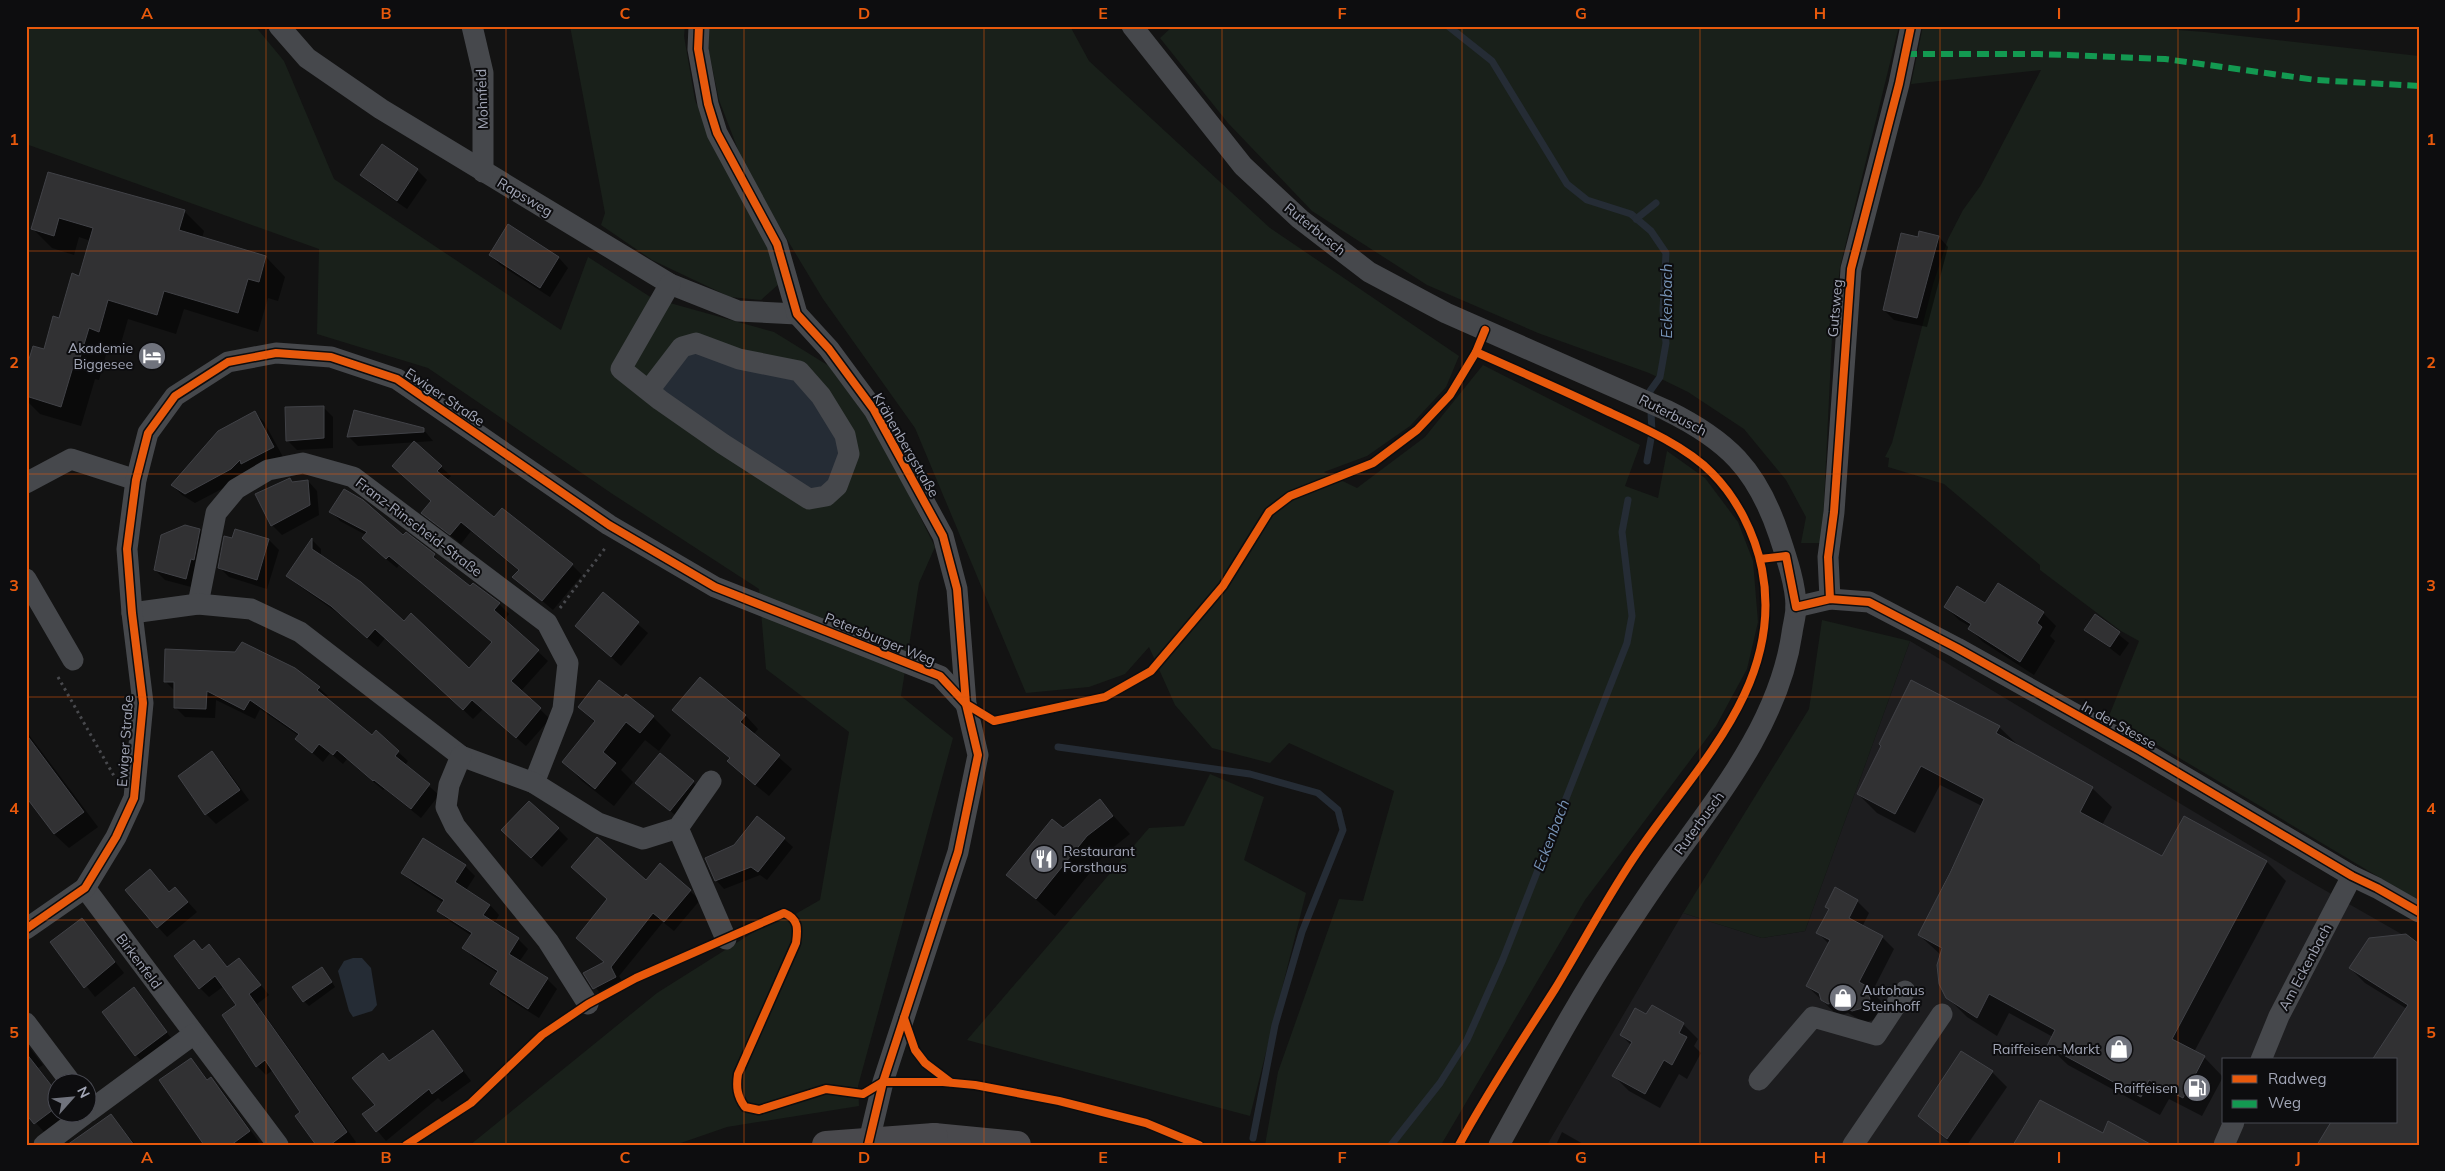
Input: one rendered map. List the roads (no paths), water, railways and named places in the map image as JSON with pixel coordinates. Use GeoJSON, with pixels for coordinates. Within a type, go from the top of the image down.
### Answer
{"type":"FeatureCollection","features":[{"type":"Feature","properties":{"kind":"main road"},"geometry":{"type":"LineString","coordinates":[[826,1145],[934,1137],[1017,1145]]}},
{"type":"Feature","properties":{"kind":"street","name":"Rapsweg"},"geometry":{"type":"LineString","coordinates":[[279,26],[307,58],[381,109],[670,284],[738,311],[797,314]]}},
{"type":"Feature","properties":{"kind":"street","name":"Mohnfeld"},"geometry":{"type":"LineString","coordinates":[[472,26],[483,73],[484,172]]}},
{"type":"Feature","properties":{"kind":"street","name":"Krähenbergstraße"},"geometry":{"type":"LineString","coordinates":[[699,26],[698,49],[708,104],[717,133],[777,244],[797,314],[829,349],[874,410],[943,536],[957,589],[966,704],[978,755],[958,852],[883,1082],[868,1145]]}},
{"type":"Feature","properties":{"kind":"street","name":"Ruterbusch"},"geometry":{"type":"LineString","coordinates":[[1132,26],[1243,166],[1300,219],[1369,272],[1462,320],[1666,410],[1699,426],[1720,440],[1754,479],[1771,512],[1786,556],[1796,607],[1789,655],[1774,701],[1753,742],[1731,778],[1614,947],[1566,1023],[1499,1145]]}},
{"type":"Feature","properties":{"kind":"street","name":"Gutsweg"},"geometry":{"type":"LineString","coordinates":[[1830,599],[1828,557],[1834,512],[1851,269],[1899,84],[1911,26]]}},
{"type":"Feature","properties":{"kind":"street"},"geometry":{"type":"LineString","coordinates":[[649,390],[682,346],[696,343],[739,359],[799,370],[821,396],[845,436],[849,454],[837,486],[826,496],[810,499],[722,444],[649,390],[621,369],[670,284]]}},
{"type":"Feature","properties":{"kind":"street","name":"Ewiger Straße"},"geometry":{"type":"LineString","coordinates":[[29,922],[84,888],[116,837],[134,798],[143,703],[132,613],[127,549],[136,480],[148,433],[175,396],[228,362],[276,353],[331,357],[397,379],[609,525],[715,587],[804,622]]}},
{"type":"Feature","properties":{"kind":"street"},"geometry":{"type":"LineString","coordinates":[[26,483],[71,459],[136,480]]}},
{"type":"Feature","properties":{"kind":"street","name":"Franz-Rinscheid-Straße"},"geometry":{"type":"LineString","coordinates":[[198,604],[216,513],[236,489],[268,470],[303,463],[354,477],[547,623],[568,663],[563,709],[534,783]]}},
{"type":"Feature","properties":{"kind":"street"},"geometry":{"type":"LineString","coordinates":[[26,578],[64,665]]}},
{"type":"Feature","properties":{"kind":"street","name":"In der Stesse"},"geometry":{"type":"LineString","coordinates":[[1796,607],[1830,599],[1869,602],[1957,648],[2142,751],[2352,876],[2378,888],[2419,912]]}},
{"type":"Feature","properties":{"kind":"street"},"geometry":{"type":"LineString","coordinates":[[132,613],[198,604],[251,610],[300,632],[461,756],[534,783],[598,823],[643,839],[678,828],[711,781]]}},
{"type":"Feature","properties":{"kind":"street","name":"Petersburger Weg"},"geometry":{"type":"LineString","coordinates":[[804,622],[940,676],[966,704]]}},
{"type":"Feature","properties":{"kind":"street"},"geometry":{"type":"LineString","coordinates":[[461,756],[449,785],[446,807],[454,826],[548,941],[588,1004]]}},
{"type":"Feature","properties":{"kind":"street"},"geometry":{"type":"LineString","coordinates":[[678,828],[726,939]]}},
{"type":"Feature","properties":{"kind":"street","name":"Am Eckenbach"},"geometry":{"type":"LineString","coordinates":[[2261,1058],[2279,1016],[2352,876]]}},
{"type":"Feature","properties":{"kind":"street","name":"Birkenfeld"},"geometry":{"type":"LineString","coordinates":[[84,888],[278,1145]]}},
{"type":"Feature","properties":{"kind":"street"},"geometry":{"type":"LineString","coordinates":[[1759,1080],[1813,1017],[1876,1035],[1905,991]]}},
{"type":"Feature","properties":{"kind":"street"},"geometry":{"type":"LineString","coordinates":[[1853,1145],[1942,1014]]}},
{"type":"Feature","properties":{"kind":"street"},"geometry":{"type":"LineString","coordinates":[[26,1023],[64,1074]]}},
{"type":"Feature","properties":{"kind":"street"},"geometry":{"type":"LineString","coordinates":[[98,1102],[194,1034]]}},
{"type":"Feature","properties":{"kind":"street"},"geometry":{"type":"LineString","coordinates":[[44,1145],[70,1124]]}},
{"type":"Feature","properties":{"kind":"street"},"geometry":{"type":"LineString","coordinates":[[2224,1145],[2233,1124]]}},
{"type":"Feature","properties":{"kind":"waterway","name":"Eckenbach"},"geometry":{"type":"LineString","coordinates":[[1448,26],[1492,61],[1567,184],[1587,200],[1631,214],[1651,231],[1666,253],[1663,310],[1666,343],[1660,377],[1650,391],[1652,433],[1647,461]]}},
{"type":"Feature","properties":{"kind":"waterway"},"geometry":{"type":"LineString","coordinates":[[1636,219],[1656,203]]}},
{"type":"Feature","properties":{"kind":"waterway","name":"Eckenbach"},"geometry":{"type":"LineString","coordinates":[[1391,1145],[1440,1083],[1467,1040],[1503,959],[1627,643],[1632,616],[1622,532],[1628,500]]}},
{"type":"Feature","properties":{"kind":"waterway"},"geometry":{"type":"LineString","coordinates":[[1058,747],[1250,774],[1318,793],[1338,810],[1343,830],[1302,932],[1275,1025],[1253,1138]]}},
{"type":"Feature","properties":{"kind":"place","name":"Akademie Biggesee"},"geometry":{"type":"Point","coordinates":[152,356]}},
{"type":"Feature","properties":{"kind":"place","name":"Restaurant Forsthaus"},"geometry":{"type":"Point","coordinates":[1044,859]}},
{"type":"Feature","properties":{"kind":"place","name":"Autohaus Steinhoff"},"geometry":{"type":"Point","coordinates":[1843,998]}},
{"type":"Feature","properties":{"kind":"place","name":"Raiffeisen-Markt"},"geometry":{"type":"Point","coordinates":[2119,1049]}},
{"type":"Feature","properties":{"kind":"place","name":"Raiffeisen"},"geometry":{"type":"Point","coordinates":[2197,1088]}}]}
